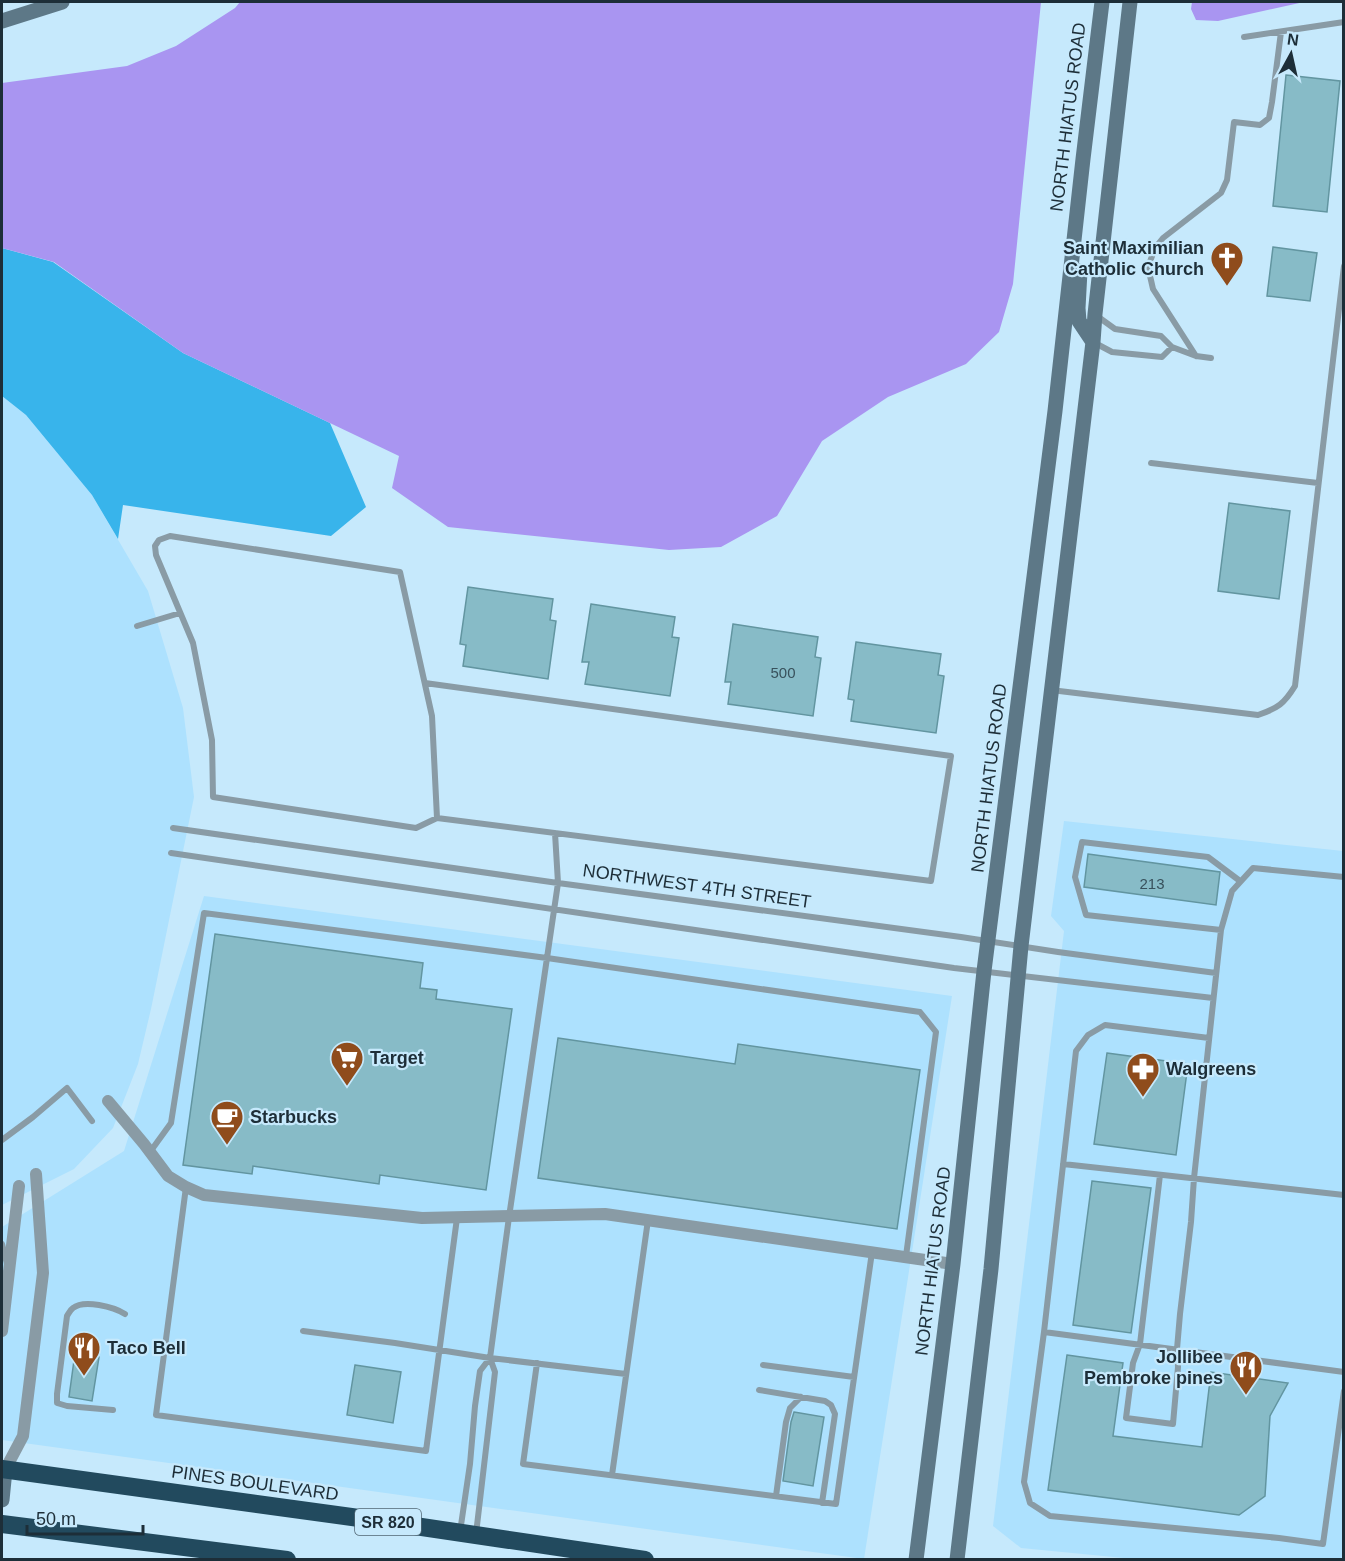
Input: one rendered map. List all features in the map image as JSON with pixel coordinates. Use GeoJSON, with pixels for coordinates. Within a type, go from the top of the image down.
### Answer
{"type":"FeatureCollection","features":[{"type":"Feature","properties":{"kind":"highway","name":"PINES BOULEVARD"},"geometry":{"type":"LineString","coordinates":[[3,1466],[645,1560]]}},
{"type":"Feature","properties":{"kind":"highway"},"geometry":{"type":"LineString","coordinates":[[2,1524],[287,1560]]}},
{"type":"Feature","properties":{"kind":"main road"},"geometry":{"type":"LineString","coordinates":[[2,21],[62,2]]}},
{"type":"Feature","properties":{"kind":"main road","name":"NORTH HIATUS ROAD"},"geometry":{"type":"LineString","coordinates":[[916,1560],[953,1264],[984,971],[1055,411],[1102,2]]}},
{"type":"Feature","properties":{"kind":"main road"},"geometry":{"type":"LineString","coordinates":[[957,1560],[992,1269],[1021,946],[1093,342],[1130,2]]}},
{"type":"Feature","properties":{"kind":"main road"},"geometry":{"type":"LineString","coordinates":[[1083,159],[1090,173],[1078,308],[1080,321],[1093,342]]}},
{"type":"Feature","properties":{"kind":"main road"},"geometry":{"type":"LineString","coordinates":[[2,1500],[3,1466]]}},
{"type":"Feature","properties":{"kind":"street"},"geometry":{"type":"LineString","coordinates":[[108,1101],[168,1176],[204,1195],[422,1218],[605,1215],[953,1264]]}},
{"type":"Feature","properties":{"kind":"street"},"geometry":{"type":"LineString","coordinates":[[3,1466],[23,1436],[43,1273],[36,1174]]}},
{"type":"Feature","properties":{"kind":"street"},"geometry":{"type":"LineString","coordinates":[[2,1332],[19,1186]]}},
{"type":"Feature","properties":{"kind":"lane"},"geometry":{"type":"LineString","coordinates":[[1244,37],[1344,22]]}},
{"type":"Feature","properties":{"kind":"lane"},"geometry":{"type":"LineString","coordinates":[[1196,356],[1153,289],[1148,267],[1155,248],[1163,238],[1221,193],[1227,180],[1234,122],[1260,125],[1269,118],[1281,32]]}},
{"type":"Feature","properties":{"kind":"lane"},"geometry":{"type":"LineString","coordinates":[[1051,690],[1258,715],[1276,709],[1288,698],[1295,686],[1344,266]]}},
{"type":"Feature","properties":{"kind":"lane"},"geometry":{"type":"LineString","coordinates":[[1095,314],[1115,329],[1161,336],[1172,347],[1196,356],[1211,358]]}},
{"type":"Feature","properties":{"kind":"lane"},"geometry":{"type":"LineString","coordinates":[[1093,342],[1112,352],[1162,357],[1172,347]]}},
{"type":"Feature","properties":{"kind":"lane"},"geometry":{"type":"LineString","coordinates":[[1151,463],[1318,483]]}},
{"type":"Feature","properties":{"kind":"lane"},"geometry":{"type":"LineString","coordinates":[[425,683],[951,756],[932,881],[437,818],[416,828],[213,797],[212,740],[193,644],[156,555],[155,546],[159,540],[170,537],[400,572],[432,716],[437,818]]}},
{"type":"Feature","properties":{"kind":"lane"},"geometry":{"type":"LineString","coordinates":[[137,626],[180,613]]}},
{"type":"Feature","properties":{"kind":"lane","name":"NORTHWEST 4TH STREET"},"geometry":{"type":"LineString","coordinates":[[173,828],[1216,973]]}},
{"type":"Feature","properties":{"kind":"lane"},"geometry":{"type":"LineString","coordinates":[[468,1534],[495,1372],[490,1358],[558,883],[555,833]]}},
{"type":"Feature","properties":{"kind":"lane"},"geometry":{"type":"LineString","coordinates":[[1221,930],[1086,915],[1075,877],[1082,842],[1208,857],[1240,881]]}},
{"type":"Feature","properties":{"kind":"lane"},"geometry":{"type":"LineString","coordinates":[[171,853],[984,971],[1214,998]]}},
{"type":"Feature","properties":{"kind":"lane"},"geometry":{"type":"LineString","coordinates":[[1160,1175],[1140,1344],[1133,1363],[1125,1418],[1173,1424],[1178,1367],[1177,1349],[1216,973],[1221,930],[1232,891],[1253,868],[1344,877]]}},
{"type":"Feature","properties":{"kind":"lane"},"geometry":{"type":"LineString","coordinates":[[150,1152],[171,1123],[204,913],[547,958],[920,1012],[936,1032],[906,1256]]}},
{"type":"Feature","properties":{"kind":"lane"},"geometry":{"type":"LineString","coordinates":[[1209,1038],[1105,1025],[1088,1035],[1076,1051],[1044,1332],[1024,1482],[1030,1503],[1050,1516],[1323,1544],[1344,1391]]}},
{"type":"Feature","properties":{"kind":"lane"},"geometry":{"type":"LineString","coordinates":[[2,1140],[67,1088],[92,1121]]}},
{"type":"Feature","properties":{"kind":"lane"},"geometry":{"type":"LineString","coordinates":[[1063,1164],[1344,1195]]}},
{"type":"Feature","properties":{"kind":"lane"},"geometry":{"type":"LineString","coordinates":[[186,1187],[156,1414],[426,1451],[457,1218]]}},
{"type":"Feature","properties":{"kind":"lane"},"geometry":{"type":"LineString","coordinates":[[612,1475],[648,1220]]}},
{"type":"Feature","properties":{"kind":"lane"},"geometry":{"type":"LineString","coordinates":[[2,1244],[9,1272]]}},
{"type":"Feature","properties":{"kind":"lane"},"geometry":{"type":"LineString","coordinates":[[537,1363],[523,1464],[836,1504],[872,1251]]}},
{"type":"Feature","properties":{"kind":"lane"},"geometry":{"type":"LineString","coordinates":[[113,1410],[57,1403],[65,1327],[67,1316],[73,1308],[82,1304],[118,1310],[125,1314]]}},
{"type":"Feature","properties":{"kind":"lane"},"geometry":{"type":"LineString","coordinates":[[303,1331],[490,1358],[626,1374]]}},
{"type":"Feature","properties":{"kind":"lane"},"geometry":{"type":"LineString","coordinates":[[1044,1332],[1344,1372]]}},
{"type":"Feature","properties":{"kind":"lane"},"geometry":{"type":"LineString","coordinates":[[468,1534],[470,1464],[475,1406],[480,1371],[490,1358]]}},
{"type":"Feature","properties":{"kind":"lane"},"geometry":{"type":"LineString","coordinates":[[763,1365],[854,1377]]}},
{"type":"Feature","properties":{"kind":"lane"},"geometry":{"type":"LineString","coordinates":[[759,1390],[825,1401],[831,1405],[834,1414],[822,1503]]}},
{"type":"Feature","properties":{"kind":"lane"},"geometry":{"type":"LineString","coordinates":[[776,1496],[786,1422],[790,1408],[801,1397]]}},
{"type":"Feature","properties":{"kind":"shaded area"},"geometry":{"type":"Polygon","coordinates":[[[240,2],[1041,2],[1013,284],[999,332],[966,364],[888,397],[822,441],[777,516],[721,547],[669,550],[448,527],[392,488],[399,456],[183,353],[54,262],[2,248],[2,83],[127,66],[176,46],[235,8],[240,2]]]}},
{"type":"Feature","properties":{"kind":"shaded area"},"geometry":{"type":"Polygon","coordinates":[[[1192,2],[1304,2],[1218,21],[1196,20],[1191,9],[1192,2]]]}},
{"type":"Feature","properties":{"kind":"shaded area"},"geometry":{"type":"Polygon","coordinates":[[[2,248],[53,262],[183,353],[330,423],[366,507],[331,536],[123,505],[118,539],[92,495],[26,415],[2,396],[2,248]]]}},
{"type":"Feature","properties":{"kind":"shaded area"},"geometry":{"type":"Polygon","coordinates":[[[2,396],[26,415],[92,495],[148,591],[183,708],[194,797],[138,1064],[113,1128],[74,1169],[2,1205],[2,396]]]}},
{"type":"Feature","properties":{"kind":"shaded area"},"geometry":{"type":"Polygon","coordinates":[[[1064,821],[1343,851],[1343,1559],[1134,1559],[1021,1548],[993,1526],[1064,931],[1051,916],[1064,821]]]}},
{"type":"Feature","properties":{"kind":"shaded area"},"geometry":{"type":"Polygon","coordinates":[[[204,896],[952,996],[864,1559],[2,1440],[2,1227],[124,1151],[204,896]]]}},
{"type":"Feature","properties":{"kind":"building"},"geometry":{"type":"Polygon","coordinates":[[[1286,75],[1340,81],[1327,212],[1273,206],[1286,75]]]}},
{"type":"Feature","properties":{"kind":"building"},"geometry":{"type":"Polygon","coordinates":[[[1273,247],[1317,253],[1310,301],[1267,296],[1273,247]]]}},
{"type":"Feature","properties":{"kind":"building"},"geometry":{"type":"Polygon","coordinates":[[[1229,503],[1290,511],[1279,599],[1218,591],[1229,503]]]}},
{"type":"Feature","properties":{"kind":"building"},"geometry":{"type":"Polygon","coordinates":[[[468,587],[553,599],[550,620],[556,621],[548,679],[463,666],[466,645],[460,644],[468,587]]]}},
{"type":"Feature","properties":{"kind":"building"},"geometry":{"type":"Polygon","coordinates":[[[591,604],[675,617],[672,637],[679,638],[670,696],[585,684],[589,662],[582,662],[591,604]]]}},
{"type":"Feature","properties":{"kind":"building"},"geometry":{"type":"Polygon","coordinates":[[[733,624],[818,637],[815,657],[821,658],[813,716],[728,704],[731,682],[725,682],[733,624]]]}},
{"type":"Feature","properties":{"kind":"building"},"geometry":{"type":"Polygon","coordinates":[[[856,642],[941,654],[938,675],[944,676],[936,733],[851,721],[854,700],[848,699],[856,642]]]}},
{"type":"Feature","properties":{"kind":"building"},"geometry":{"type":"Polygon","coordinates":[[[1088,854],[1220,872],[1216,905],[1084,887],[1088,854]]]}},
{"type":"Feature","properties":{"kind":"building","name":"Target"},"geometry":{"type":"Polygon","coordinates":[[[215,934],[423,963],[420,988],[437,990],[436,999],[512,1009],[486,1190],[380,1175],[379,1184],[253,1166],[252,1174],[183,1165],[215,934]]]}},
{"type":"Feature","properties":{"kind":"building"},"geometry":{"type":"Polygon","coordinates":[[[558,1038],[735,1064],[738,1044],[920,1070],[897,1229],[538,1178],[558,1038]]]}},
{"type":"Feature","properties":{"kind":"building","name":"Walgreens"},"geometry":{"type":"Polygon","coordinates":[[[1107,1053],[1188,1064],[1176,1155],[1094,1144],[1107,1053]]]}},
{"type":"Feature","properties":{"kind":"building"},"geometry":{"type":"Polygon","coordinates":[[[1092,1181],[1151,1188],[1131,1333],[1073,1325],[1092,1181]]]}},
{"type":"Feature","properties":{"kind":"building","name":"Taco Bell"},"geometry":{"type":"Polygon","coordinates":[[[75,1353],[99,1357],[92,1401],[69,1397],[75,1353]]]}},
{"type":"Feature","properties":{"kind":"building"},"geometry":{"type":"Polygon","coordinates":[[[1067,1355],[1123,1363],[1113,1436],[1202,1447],[1211,1372],[1288,1383],[1270,1416],[1265,1496],[1239,1515],[1048,1490],[1067,1355]]]}},
{"type":"Feature","properties":{"kind":"building"},"geometry":{"type":"Polygon","coordinates":[[[355,1365],[401,1372],[393,1423],[347,1415],[355,1365]]]}},
{"type":"Feature","properties":{"kind":"building"},"geometry":{"type":"Polygon","coordinates":[[[794,1412],[824,1417],[813,1486],[783,1481],[794,1412]]]}},
{"type":"Feature","properties":{"kind":"place","name":"Saint Maximilian Catholic Church"},"geometry":{"type":"Point","coordinates":[1227,287]}},
{"type":"Feature","properties":{"kind":"place","name":"Target"},"geometry":{"type":"Point","coordinates":[347,1087]}},
{"type":"Feature","properties":{"kind":"place","name":"Walgreens"},"geometry":{"type":"Point","coordinates":[1143,1098]}},
{"type":"Feature","properties":{"kind":"place","name":"Starbucks"},"geometry":{"type":"Point","coordinates":[227,1146]}},
{"type":"Feature","properties":{"kind":"place","name":"Taco Bell"},"geometry":{"type":"Point","coordinates":[84,1377]}},
{"type":"Feature","properties":{"kind":"place","name":"Jollibee Pembroke pines"},"geometry":{"type":"Point","coordinates":[1246,1396]}}]}
